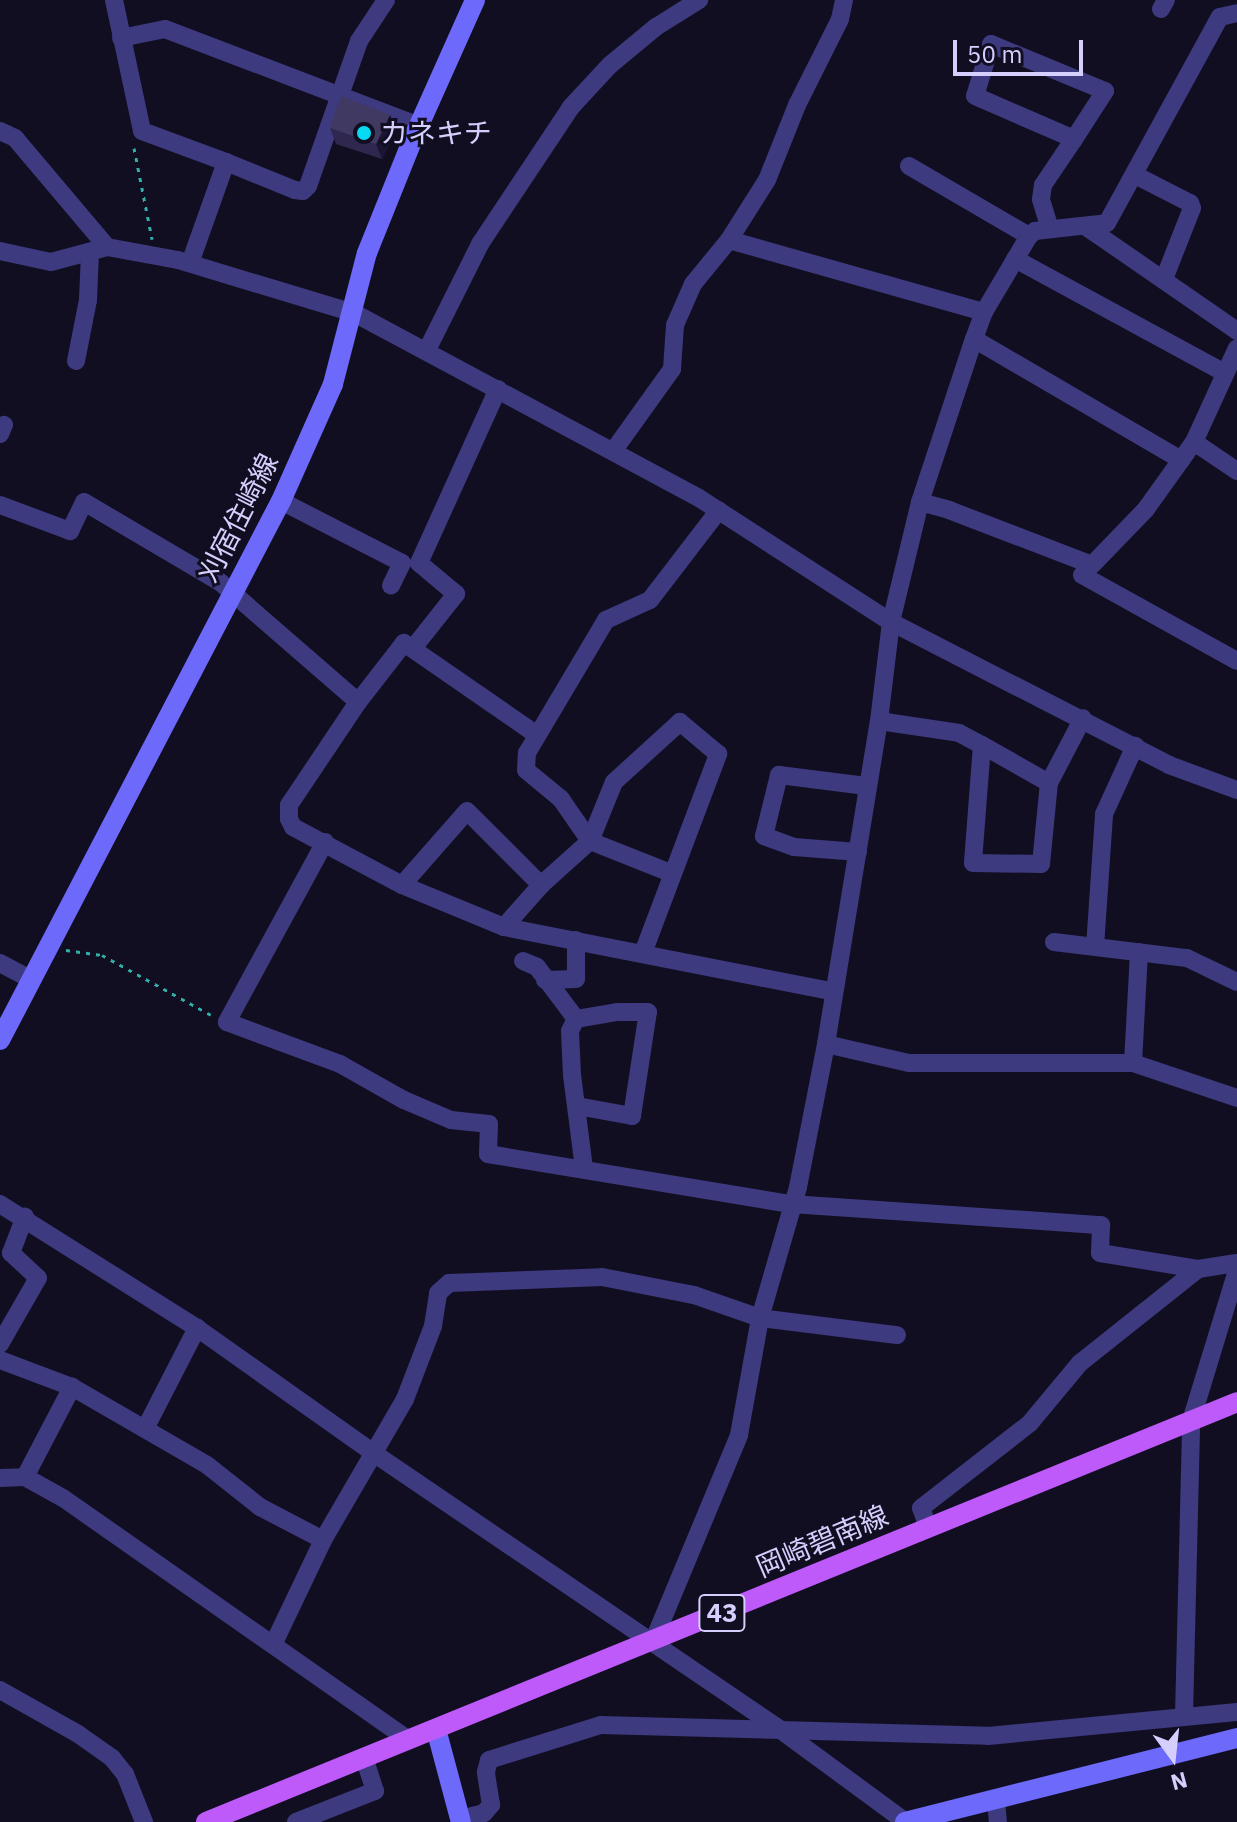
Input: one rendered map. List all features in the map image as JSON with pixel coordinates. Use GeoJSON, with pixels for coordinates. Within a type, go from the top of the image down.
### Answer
{"type":"FeatureCollection","features":[{"type":"Feature","properties":{"kind":"main road","name":"刈宿住崎線"},"geometry":{"type":"LineString","coordinates":[[0,1040],[281,501],[333,384],[354,313],[367,253],[475,0]]}},
{"type":"Feature","properties":{"kind":"main road","name":"岡崎碧南線"},"geometry":{"type":"LineString","coordinates":[[206,1822],[1237,1402]]}},
{"type":"Feature","properties":{"kind":"main road"},"geometry":{"type":"LineString","coordinates":[[436,1729],[460,1821]]}},
{"type":"Feature","properties":{"kind":"main road"},"geometry":{"type":"LineString","coordinates":[[905,1822],[1237,1738]]}},
{"type":"Feature","properties":{"kind":"street"},"geometry":{"type":"LineString","coordinates":[[114,0],[142,131],[303,191],[308,186],[359,41],[386,0]]}},
{"type":"Feature","properties":{"kind":"street"},"geometry":{"type":"LineString","coordinates":[[614,450],[672,369],[675,325],[693,284],[729,240],[767,180],[797,105],[840,19],[844,0]]}},
{"type":"Feature","properties":{"kind":"street"},"geometry":{"type":"LineString","coordinates":[[427,350],[480,244],[571,107],[610,65],[656,27],[697,1]]}},
{"type":"Feature","properties":{"kind":"street"},"geometry":{"type":"LineString","coordinates":[[653,1642],[739,1435],[760,1318],[798,1187],[826,1044],[879,721],[891,622],[920,502],[974,339],[984,312],[1029,236],[1050,229],[1107,223],[1220,17],[1237,13]]}},
{"type":"Feature","properties":{"kind":"street"},"geometry":{"type":"LineString","coordinates":[[121,38],[165,29],[419,126]]}},
{"type":"Feature","properties":{"kind":"street"},"geometry":{"type":"LineString","coordinates":[[1050,229],[1041,199],[1043,185],[1074,139],[1105,91],[991,44],[975,96],[1074,139]]}},
{"type":"Feature","properties":{"kind":"street"},"geometry":{"type":"LineString","coordinates":[[0,131],[15,138],[98,250],[76,361]]}},
{"type":"Feature","properties":{"kind":"street"},"geometry":{"type":"LineString","coordinates":[[190,263],[226,162]]}},
{"type":"Feature","properties":{"kind":"street"},"geometry":{"type":"LineString","coordinates":[[909,166],[1029,236]]}},
{"type":"Feature","properties":{"kind":"street"},"geometry":{"type":"LineString","coordinates":[[1135,175],[1190,203],[1192,208],[1164,279]]}},
{"type":"Feature","properties":{"kind":"street"},"geometry":{"type":"LineString","coordinates":[[1085,226],[1237,331]]}},
{"type":"Feature","properties":{"kind":"street"},"geometry":{"type":"LineString","coordinates":[[729,240],[984,312]]}},
{"type":"Feature","properties":{"kind":"street"},"geometry":{"type":"LineString","coordinates":[[0,251],[51,262],[98,250],[190,263],[354,313],[614,450],[719,510],[891,622],[1083,718],[1169,765],[1237,790]]}},
{"type":"Feature","properties":{"kind":"street"},"geometry":{"type":"LineString","coordinates":[[1015,259],[1225,373]]}},
{"type":"Feature","properties":{"kind":"street"},"geometry":{"type":"LineString","coordinates":[[974,339],[1181,460]]}},
{"type":"Feature","properties":{"kind":"street"},"geometry":{"type":"LineString","coordinates":[[1081,575],[1146,509],[1194,442],[1237,348]]}},
{"type":"Feature","properties":{"kind":"street"},"geometry":{"type":"LineString","coordinates":[[414,647],[456,594],[419,563],[498,389]]}},
{"type":"Feature","properties":{"kind":"street"},"geometry":{"type":"LineString","coordinates":[[1194,442],[1237,471]]}},
{"type":"Feature","properties":{"kind":"street"},"geometry":{"type":"LineString","coordinates":[[281,501],[402,563],[391,586]]}},
{"type":"Feature","properties":{"kind":"street"},"geometry":{"type":"LineString","coordinates":[[0,505],[70,531],[84,502],[232,591],[358,702]]}},
{"type":"Feature","properties":{"kind":"street"},"geometry":{"type":"LineString","coordinates":[[920,502],[949,510],[1081,575],[1237,661]]}},
{"type":"Feature","properties":{"kind":"street"},"geometry":{"type":"LineString","coordinates":[[671,873],[590,841],[561,799],[526,770],[527,753],[606,620],[650,600],[719,510]]}},
{"type":"Feature","properties":{"kind":"street"},"geometry":{"type":"LineString","coordinates":[[537,735],[404,643],[358,702],[289,805],[293,827],[402,885],[504,927],[834,992]]}},
{"type":"Feature","properties":{"kind":"street"},"geometry":{"type":"LineString","coordinates":[[982,745],[973,863],[1041,864],[1049,783],[1083,718]]}},
{"type":"Feature","properties":{"kind":"street"},"geometry":{"type":"LineString","coordinates":[[879,721],[959,733],[1049,783]]}},
{"type":"Feature","properties":{"kind":"street"},"geometry":{"type":"LineString","coordinates":[[504,927],[541,885],[590,841],[614,782],[680,722],[718,754],[643,953]]}},
{"type":"Feature","properties":{"kind":"street"},"geometry":{"type":"LineString","coordinates":[[1095,947],[1104,814],[1135,746]]}},
{"type":"Feature","properties":{"kind":"street"},"geometry":{"type":"LineString","coordinates":[[858,852],[794,847],[764,836],[779,775],[866,786]]}},
{"type":"Feature","properties":{"kind":"street"},"geometry":{"type":"LineString","coordinates":[[402,885],[467,811],[541,885]]}},
{"type":"Feature","properties":{"kind":"street"},"geometry":{"type":"LineString","coordinates":[[325,842],[227,1022],[340,1064],[404,1100],[451,1120],[489,1124],[488,1154],[791,1204],[1101,1225],[1100,1253],[1198,1269],[1237,1263]]}},
{"type":"Feature","properties":{"kind":"street"},"geometry":{"type":"LineString","coordinates":[[545,980],[576,979],[576,940]]}},
{"type":"Feature","properties":{"kind":"street"},"geometry":{"type":"LineString","coordinates":[[1054,942],[1187,958],[1237,982]]}},
{"type":"Feature","properties":{"kind":"street"},"geometry":{"type":"LineString","coordinates":[[1133,1063],[1139,952]]}},
{"type":"Feature","properties":{"kind":"street"},"geometry":{"type":"LineString","coordinates":[[523,961],[537,967],[576,1019]]}},
{"type":"Feature","properties":{"kind":"street"},"geometry":{"type":"LineString","coordinates":[[0,963],[32,980]]}},
{"type":"Feature","properties":{"kind":"street"},"geometry":{"type":"LineString","coordinates":[[576,1019],[617,1012],[648,1012],[632,1116],[577,1106]]}},
{"type":"Feature","properties":{"kind":"street"},"geometry":{"type":"LineString","coordinates":[[576,1019],[570,1031],[584,1169]]}},
{"type":"Feature","properties":{"kind":"street"},"geometry":{"type":"LineString","coordinates":[[826,1044],[909,1063],[1133,1063],[1237,1098]]}},
{"type":"Feature","properties":{"kind":"street"},"geometry":{"type":"LineString","coordinates":[[0,1204],[197,1328],[372,1452],[782,1731],[905,1822]]}},
{"type":"Feature","properties":{"kind":"street"},"geometry":{"type":"LineString","coordinates":[[0,1344],[38,1278],[11,1253],[25,1217]]}},
{"type":"Feature","properties":{"kind":"street"},"geometry":{"type":"LineString","coordinates":[[928,1527],[921,1508],[1030,1423],[1080,1363],[1198,1269]]}},
{"type":"Feature","properties":{"kind":"street"},"geometry":{"type":"LineString","coordinates":[[1184,1716],[1191,1421],[1237,1271]]}},
{"type":"Feature","properties":{"kind":"street"},"geometry":{"type":"LineString","coordinates":[[273,1645],[323,1540],[405,1399],[433,1326],[438,1293],[449,1283],[602,1277],[694,1295],[760,1318],[897,1335]]}},
{"type":"Feature","properties":{"kind":"street"},"geometry":{"type":"LineString","coordinates":[[145,1429],[197,1328]]}},
{"type":"Feature","properties":{"kind":"street"},"geometry":{"type":"LineString","coordinates":[[0,1360],[72,1387],[207,1465],[260,1507],[323,1540]]}},
{"type":"Feature","properties":{"kind":"street"},"geometry":{"type":"LineString","coordinates":[[25,1477],[72,1387]]}},
{"type":"Feature","properties":{"kind":"street"},"geometry":{"type":"LineString","coordinates":[[0,1478],[25,1477],[63,1498],[408,1740]]}},
{"type":"Feature","properties":{"kind":"street"},"geometry":{"type":"LineString","coordinates":[[0,1690],[78,1734],[112,1758],[125,1774],[144,1822]]}},
{"type":"Feature","properties":{"kind":"street"},"geometry":{"type":"LineString","coordinates":[[460,1821],[484,1813],[491,1805],[486,1772],[489,1760],[601,1725],[988,1736],[1237,1712]]}},
{"type":"Feature","properties":{"kind":"street"},"geometry":{"type":"LineString","coordinates":[[296,1822],[375,1791],[364,1757]]}},
{"type":"Feature","properties":{"kind":"street"},"geometry":{"type":"LineString","coordinates":[[996,1800],[998,1822]]}},
{"type":"Feature","properties":{"kind":"path"},"geometry":{"type":"LineString","coordinates":[[139,124],[133,140],[153,246]]}},
{"type":"Feature","properties":{"kind":"path"},"geometry":{"type":"LineString","coordinates":[[53,943],[63,950],[102,955],[178,999],[227,1022]]}},
{"type":"Feature","properties":{"kind":"building"},"geometry":{"type":"Polygon","coordinates":[[[341,96],[390,115],[376,144],[330,128],[341,96]]]}},
{"type":"Feature","properties":{"kind":"place","name":"カネキチ"},"geometry":{"type":"Point","coordinates":[364,133]}}]}
